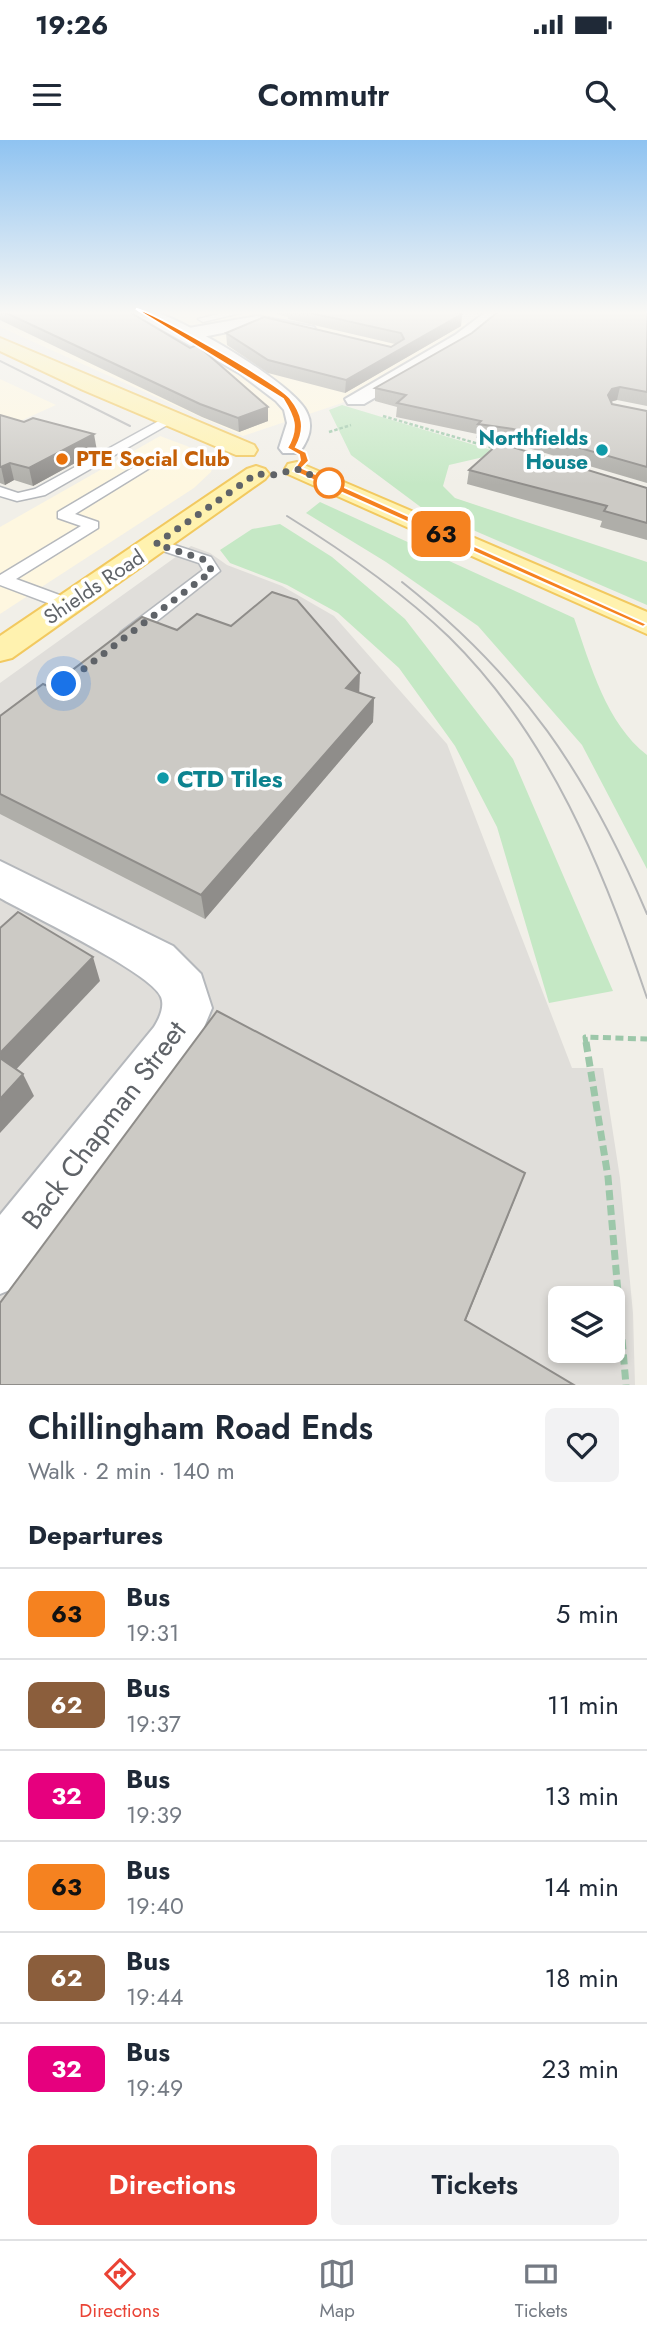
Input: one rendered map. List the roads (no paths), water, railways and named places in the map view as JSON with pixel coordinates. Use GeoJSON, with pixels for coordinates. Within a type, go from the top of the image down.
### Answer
{"type":"FeatureCollection","features":[{"type":"Feature","properties":{"kind":"main road"},"geometry":{"type":"LineString","coordinates":[[56,369],[170,420],[251,462]]}},
{"type":"Feature","properties":{"kind":"main road","name":"Shields Road"},"geometry":{"type":"LineString","coordinates":[[0,651],[156,544],[251,462],[273,475],[295,451]]}},
{"type":"Feature","properties":{"kind":"main road"},"geometry":{"type":"LineString","coordinates":[[295,451],[647,624]]}},
{"type":"Feature","properties":{"kind":"street"},"geometry":{"type":"LineString","coordinates":[[240,369],[286,397],[299,419],[295,451]]}},
{"type":"Feature","properties":{"kind":"street"},"geometry":{"type":"LineString","coordinates":[[356,399],[409,369]]}},
{"type":"Feature","properties":{"kind":"street","name":"Back Chapman Street"},"geometry":{"type":"LineString","coordinates":[[0,878],[156,960],[173,973],[185,989],[189,1005],[186,1021],[172,1044],[0,1263]]}},
{"type":"Feature","properties":{"kind":"lane"},"geometry":{"type":"LineString","coordinates":[[0,491],[17,497],[40,492],[170,420]]}},
{"type":"Feature","properties":{"kind":"lane"},"geometry":{"type":"LineString","coordinates":[[67,604],[3,580],[93,524],[63,514],[146,466]]}},
{"type":"Feature","properties":{"kind":"lane"},"geometry":{"type":"LineString","coordinates":[[117,644],[212,571],[205,560],[156,544]]}},
{"type":"Feature","properties":{"kind":"tram line"},"geometry":{"type":"LineString","coordinates":[[16,369],[130,426]]}},
{"type":"Feature","properties":{"kind":"tram line"},"geometry":{"type":"LineString","coordinates":[[287,516],[330,543],[411,603],[449,637],[484,675],[516,716],[544,760],[591,852],[647,998]]}},
{"type":"Feature","properties":{"kind":"tram line"},"geometry":{"type":"LineString","coordinates":[[402,582],[483,655],[517,692],[547,731],[600,816],[647,914]]}},
{"type":"Feature","properties":{"kind":"place","name":"Northfields House"},"geometry":{"type":"Point","coordinates":[602,450]}},
{"type":"Feature","properties":{"kind":"place","name":"PTE Social Club"},"geometry":{"type":"Point","coordinates":[62,459]}},
{"type":"Feature","properties":{"kind":"place","name":"CTD Tiles"},"geometry":{"type":"Point","coordinates":[163,778]}}]}
